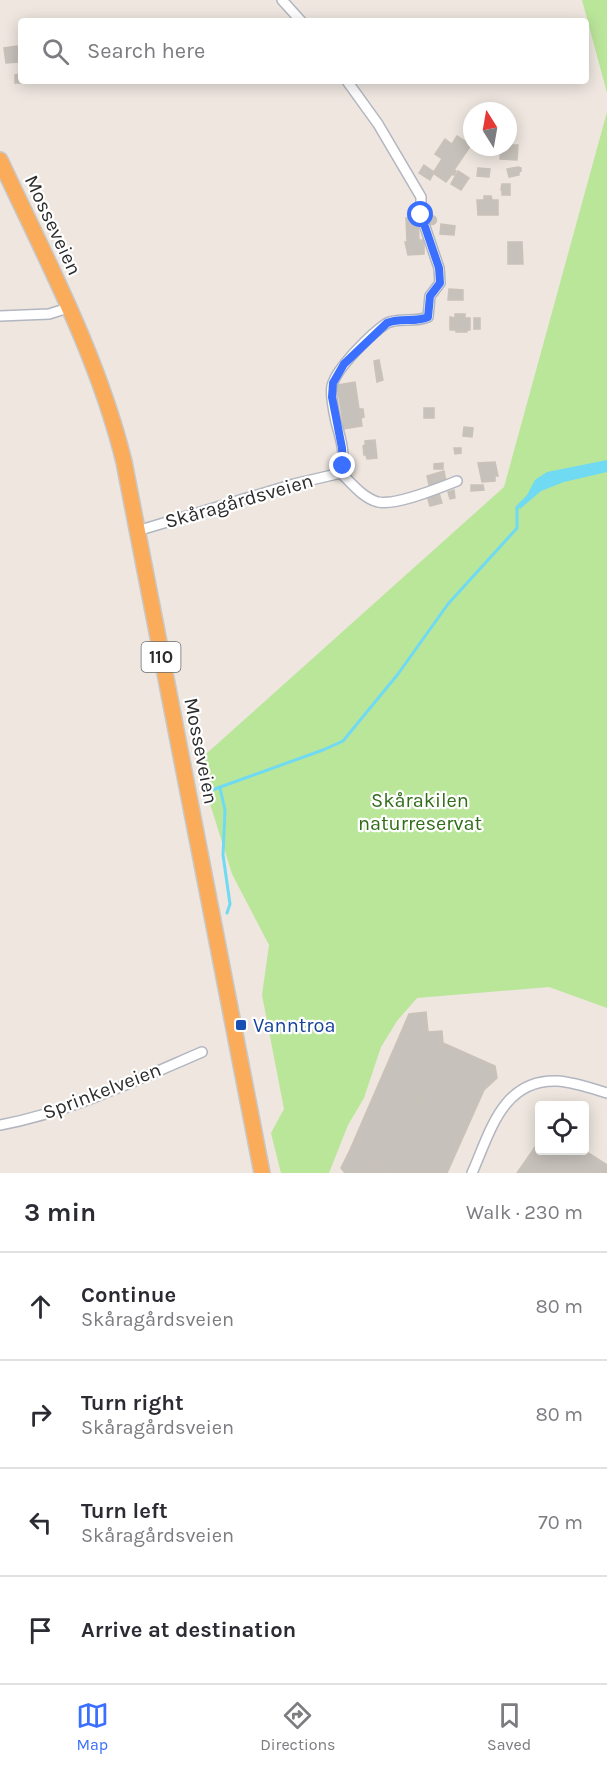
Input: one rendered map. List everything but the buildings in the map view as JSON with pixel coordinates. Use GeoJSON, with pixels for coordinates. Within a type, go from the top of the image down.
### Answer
{"type":"FeatureCollection","features":[{"type":"Feature","properties":{"kind":"highway","name":"Mosseveien"},"geometry":{"type":"LineString","coordinates":[[0,160],[68,308],[113,418],[262,1173]]}},
{"type":"Feature","properties":{"kind":"street"},"geometry":{"type":"LineString","coordinates":[[282,0],[298,18]]}},
{"type":"Feature","properties":{"kind":"street","name":"Skåragårdsveien"},"geometry":{"type":"LineString","coordinates":[[340,472],[343,459],[342,448],[332,390],[337,374],[344,364],[387,323],[395,320],[420,320],[428,317],[430,296],[440,283],[439,268],[421,215],[421,197],[378,124],[348,84]]}},
{"type":"Feature","properties":{"kind":"street","name":"Mosseveien"},"geometry":{"type":"LineString","coordinates":[[0,316],[49,314],[68,308]]}},
{"type":"Feature","properties":{"kind":"street","name":"Skåragårdsveien"},"geometry":{"type":"LineString","coordinates":[[340,472],[362,493],[379,502],[409,498],[457,481]]}},
{"type":"Feature","properties":{"kind":"street","name":"Skåragårdsveien"},"geometry":{"type":"LineString","coordinates":[[137,531],[340,472]]}},
{"type":"Feature","properties":{"kind":"street","name":"Sprinkelveien"},"geometry":{"type":"LineString","coordinates":[[0,1125],[57,1110],[110,1091],[202,1052]]}},
{"type":"Feature","properties":{"kind":"street"},"geometry":{"type":"LineString","coordinates":[[472,1173],[500,1111],[512,1097],[524,1089],[556,1081],[579,1084],[607,1093]]}},
{"type":"Feature","properties":{"kind":"green space"},"geometry":{"type":"Polygon","coordinates":[[[582,0],[607,0],[607,93],[589,26],[589,18],[587,18],[582,0]]]}},
{"type":"Feature","properties":{"kind":"green space","name":"Skårakilen naturreservat"},"geometry":{"type":"Polygon","coordinates":[[[607,112],[607,1008],[549,987],[417,998],[397,1021],[381,1047],[364,1098],[348,1125],[329,1173],[281,1173],[271,1133],[284,1109],[262,995],[269,945],[232,874],[197,762],[504,487],[607,112]]]}},
{"type":"Feature","properties":{"kind":"water"},"geometry":{"type":"Polygon","coordinates":[[[607,460],[607,472],[564,482],[541,491],[520,509],[517,505],[527,495],[535,480],[547,472],[607,460]]]}},
{"type":"Feature","properties":{"kind":"waterway"},"geometry":{"type":"LineString","coordinates":[[212,790],[343,741],[398,674],[448,604],[517,528],[517,507]]}},
{"type":"Feature","properties":{"kind":"waterway"},"geometry":{"type":"LineString","coordinates":[[220,788],[225,810],[223,855],[230,904],[227,913]]}},
{"type":"Feature","properties":{"kind":"place","name":"Vanntroa"},"geometry":{"type":"Point","coordinates":[241,1025]}},
{"type":"Feature","properties":{"kind":"route"},"geometry":{"type":"LineString","coordinates":[[343,466],[332,390],[337,374],[382,326],[395,320],[420,320],[428,317],[430,296],[440,283],[439,268],[421,215]]}}]}
